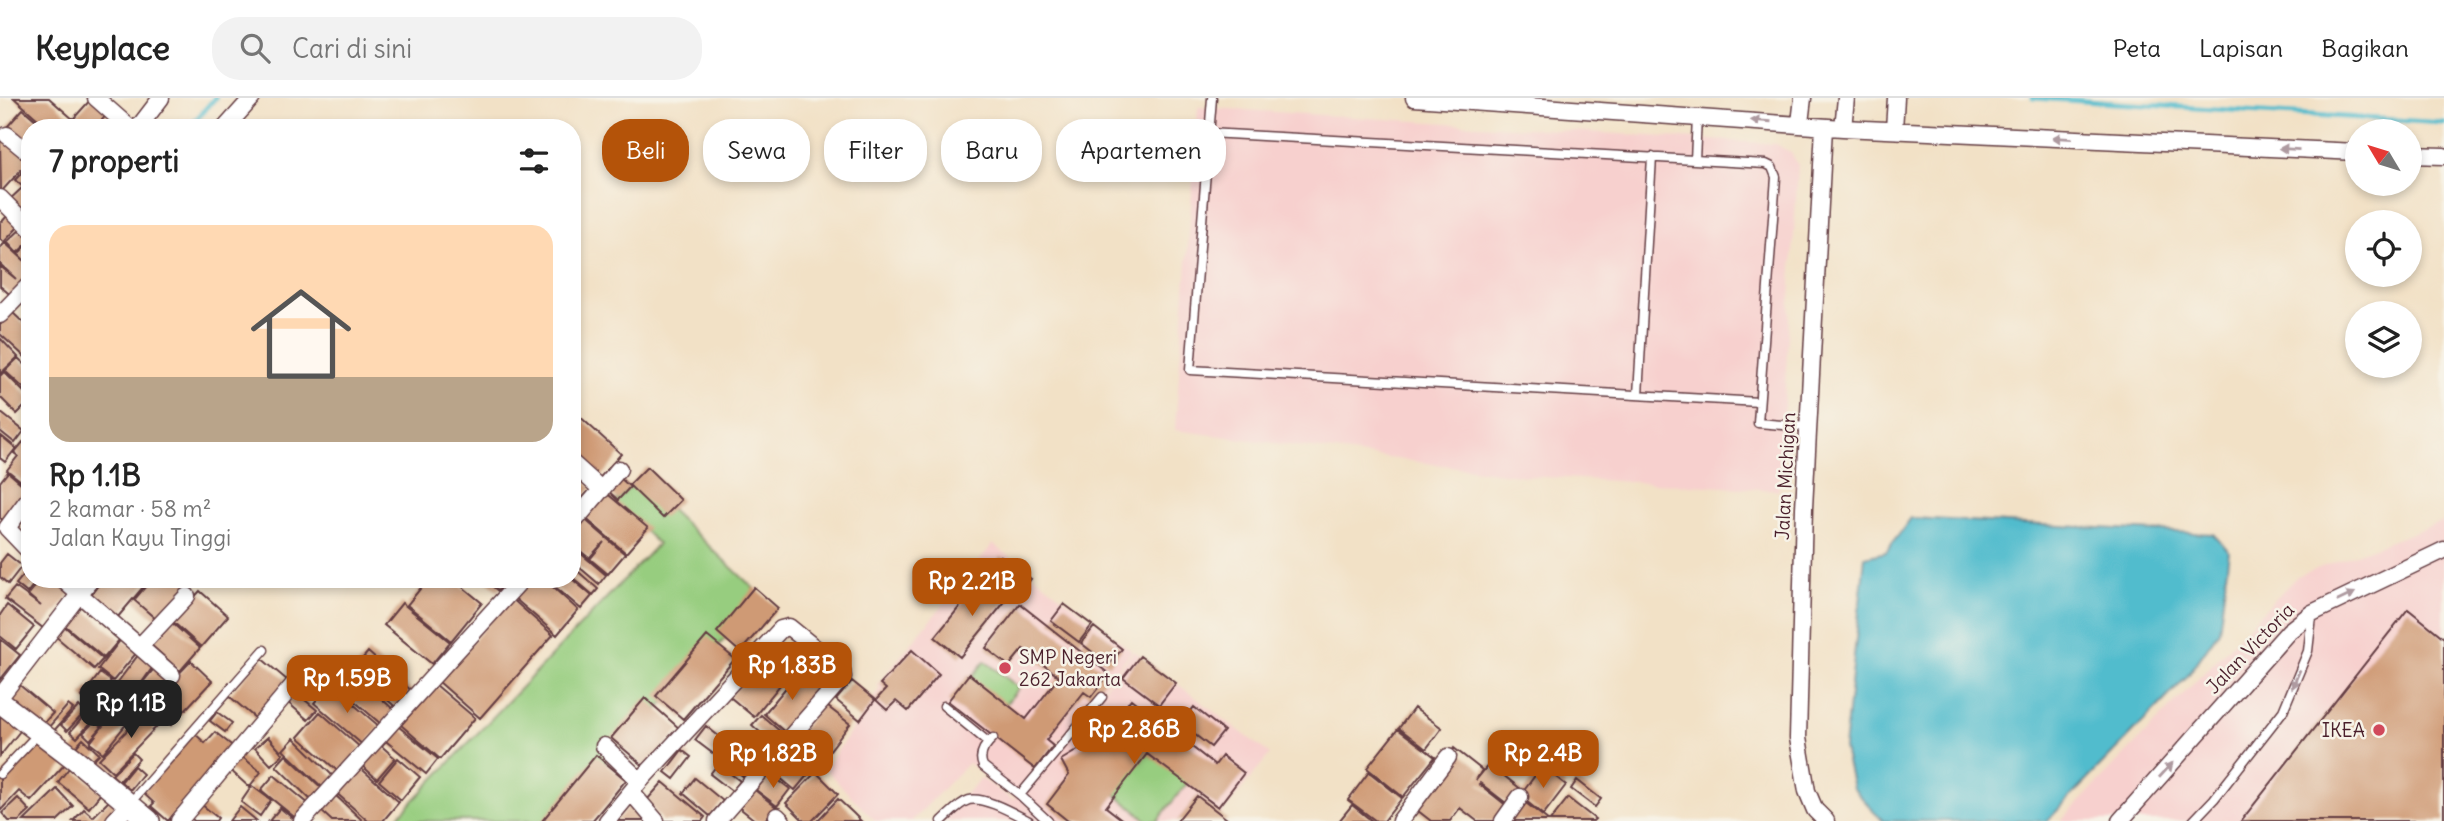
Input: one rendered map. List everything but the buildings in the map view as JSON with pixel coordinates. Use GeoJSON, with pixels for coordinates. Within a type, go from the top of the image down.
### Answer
{"type":"FeatureCollection","features":[{"type":"Feature","properties":{"kind":"street"},"geometry":{"type":"LineString","coordinates":[[96,98],[120,119]]}},
{"type":"Feature","properties":{"kind":"street"},"geometry":{"type":"LineString","coordinates":[[145,119],[160,98]]}},
{"type":"Feature","properties":{"kind":"street"},"geometry":{"type":"LineString","coordinates":[[233,119],[252,98]]}},
{"type":"Feature","properties":{"kind":"street"},"geometry":{"type":"LineString","coordinates":[[1414,98],[1800,123],[1824,127],[2345,151]]}},
{"type":"Feature","properties":{"kind":"street"},"geometry":{"type":"LineString","coordinates":[[1800,123],[1802,98]]}},
{"type":"Feature","properties":{"kind":"street"},"geometry":{"type":"LineString","coordinates":[[1843,128],[1846,98]]}},
{"type":"Feature","properties":{"kind":"street"},"geometry":{"type":"LineString","coordinates":[[1894,129],[1896,98]]}},
{"type":"Feature","properties":{"kind":"street","name":"Jalan Michigan"},"geometry":{"type":"LineString","coordinates":[[1824,127],[1808,427],[1798,738],[1807,791],[1815,810],[1825,821]]}},
{"type":"Feature","properties":{"kind":"street"},"geometry":{"type":"LineString","coordinates":[[7,135],[21,147]]}},
{"type":"Feature","properties":{"kind":"street"},"geometry":{"type":"LineString","coordinates":[[2422,155],[2444,156]]}},
{"type":"Feature","properties":{"kind":"street"},"geometry":{"type":"LineString","coordinates":[[0,198],[21,219]]}},
{"type":"Feature","properties":{"kind":"street"},"geometry":{"type":"LineString","coordinates":[[0,289],[13,300]]}},
{"type":"Feature","properties":{"kind":"street"},"geometry":{"type":"LineString","coordinates":[[0,315],[21,292]]}},
{"type":"Feature","properties":{"kind":"street"},"geometry":{"type":"LineString","coordinates":[[581,514],[619,469]]}},
{"type":"Feature","properties":{"kind":"street"},"geometry":{"type":"LineString","coordinates":[[581,471],[602,490]]}},
{"type":"Feature","properties":{"kind":"street"},"geometry":{"type":"LineString","coordinates":[[21,507],[3,525],[21,543]]}},
{"type":"Feature","properties":{"kind":"street","name":"Jalan Victoria"},"geometry":{"type":"LineString","coordinates":[[2120,821],[2289,631],[2312,613],[2444,550]]}},
{"type":"Feature","properties":{"kind":"street"},"geometry":{"type":"LineString","coordinates":[[72,588],[172,675]]}},
{"type":"Feature","properties":{"kind":"street"},"geometry":{"type":"LineString","coordinates":[[84,588],[1,703],[149,821]]}},
{"type":"Feature","properties":{"kind":"street"},"geometry":{"type":"LineString","coordinates":[[302,821],[514,588]]}},
{"type":"Feature","properties":{"kind":"street"},"geometry":{"type":"LineString","coordinates":[[140,646],[187,596]]}},
{"type":"Feature","properties":{"kind":"street"},"geometry":{"type":"LineString","coordinates":[[607,821],[781,629],[789,627],[842,670],[843,677],[717,821]]}},
{"type":"Feature","properties":{"kind":"street"},"geometry":{"type":"LineString","coordinates":[[179,821],[294,684]]}},
{"type":"Feature","properties":{"kind":"street"},"geometry":{"type":"LineString","coordinates":[[604,746],[636,787],[656,821]]}},
{"type":"Feature","properties":{"kind":"street"},"geometry":{"type":"LineString","coordinates":[[1400,821],[1448,757]]}},
{"type":"Feature","properties":{"kind":"street"},"geometry":{"type":"LineString","coordinates":[[1503,821],[1520,797]]}},
{"type":"Feature","properties":{"kind":"street"},"geometry":{"type":"LineString","coordinates":[[114,821],[129,805]]}},
{"type":"Feature","properties":{"kind":"lane"},"geometry":{"type":"LineString","coordinates":[[1210,119],[1212,98]]}},
{"type":"Feature","properties":{"kind":"lane"},"geometry":{"type":"LineString","coordinates":[[1695,160],[1697,116]]}},
{"type":"Feature","properties":{"kind":"lane"},"geometry":{"type":"LineString","coordinates":[[1226,133],[1766,164],[1772,167],[1776,177],[1758,423],[1808,427]]}},
{"type":"Feature","properties":{"kind":"lane"},"geometry":{"type":"LineString","coordinates":[[1638,395],[1652,158]]}},
{"type":"Feature","properties":{"kind":"lane"},"geometry":{"type":"LineString","coordinates":[[1205,182],[1190,370],[1759,402]]}},
{"type":"Feature","properties":{"kind":"lane"},"geometry":{"type":"LineString","coordinates":[[2193,821],[2214,799],[2283,711],[2308,651],[2312,613]]}},
{"type":"Feature","properties":{"kind":"lane"},"geometry":{"type":"LineString","coordinates":[[129,805],[264,650]]}},
{"type":"Feature","properties":{"kind":"lane"},"geometry":{"type":"LineString","coordinates":[[1020,795],[1102,697]]}},
{"type":"Feature","properties":{"kind":"lane"},"geometry":{"type":"LineString","coordinates":[[944,706],[991,740],[983,751],[981,761],[987,771],[1020,795],[1045,820]]}},
{"type":"Feature","properties":{"kind":"lane"},"geometry":{"type":"LineString","coordinates":[[0,774],[40,733]]}},
{"type":"Feature","properties":{"kind":"lane"},"geometry":{"type":"LineString","coordinates":[[942,821],[966,801],[975,800],[1028,821]]}},
{"type":"Feature","properties":{"kind":"shaded area"},"geometry":{"type":"Polygon","coordinates":[[[1198,107],[1776,144],[1791,153],[1798,165],[1779,490],[1526,476],[1175,430],[1193,182],[1226,182],[1226,119],[1197,119],[1198,107]]]}},
{"type":"Feature","properties":{"kind":"shaded area"},"geometry":{"type":"Polygon","coordinates":[[[2444,521],[2444,821],[2061,821],[2297,576],[2444,521]]]}},
{"type":"Feature","properties":{"kind":"shaded area","name":"SMP Negeri 262 Jakarta"},"geometry":{"type":"Polygon","coordinates":[[[993,544],[1132,651],[1013,797],[968,763],[912,821],[875,821],[825,769],[880,688],[877,685],[993,544]]]}},
{"type":"Feature","properties":{"kind":"shaded area"},"geometry":{"type":"Polygon","coordinates":[[[1134,651],[1270,754],[1216,821],[939,821],[981,778],[1013,800],[1134,651]]]}},
{"type":"Feature","properties":{"kind":"green space"},"geometry":{"type":"Polygon","coordinates":[[[638,479],[764,598],[551,821],[394,821],[658,544],[615,502],[638,479]]]}},
{"type":"Feature","properties":{"kind":"green space"},"geometry":{"type":"Polygon","coordinates":[[[985,661],[1019,688],[1004,706],[970,679],[985,661]]]}},
{"type":"Feature","properties":{"kind":"green space"},"geometry":{"type":"Polygon","coordinates":[[[1146,747],[1189,781],[1157,821],[1148,821],[1111,791],[1146,747]]]}},
{"type":"Feature","properties":{"kind":"water"},"geometry":{"type":"Polygon","coordinates":[[[1911,518],[2213,534],[2229,551],[2219,631],[2186,678],[2047,821],[1883,821],[1853,788],[1844,748],[1865,557],[1886,552],[1911,518]]]}},
{"type":"Feature","properties":{"kind":"waterway"},"geometry":{"type":"LineString","coordinates":[[197,119],[215,98]]}},
{"type":"Feature","properties":{"kind":"waterway"},"geometry":{"type":"LineString","coordinates":[[2033,98],[2444,123]]}},
{"type":"Feature","properties":{"kind":"place","name":"SMP Negeri 262 Jakarta"},"geometry":{"type":"Point","coordinates":[1005,668]}},
{"type":"Feature","properties":{"kind":"place","name":"IKEA"},"geometry":{"type":"Point","coordinates":[2379,730]}}]}
